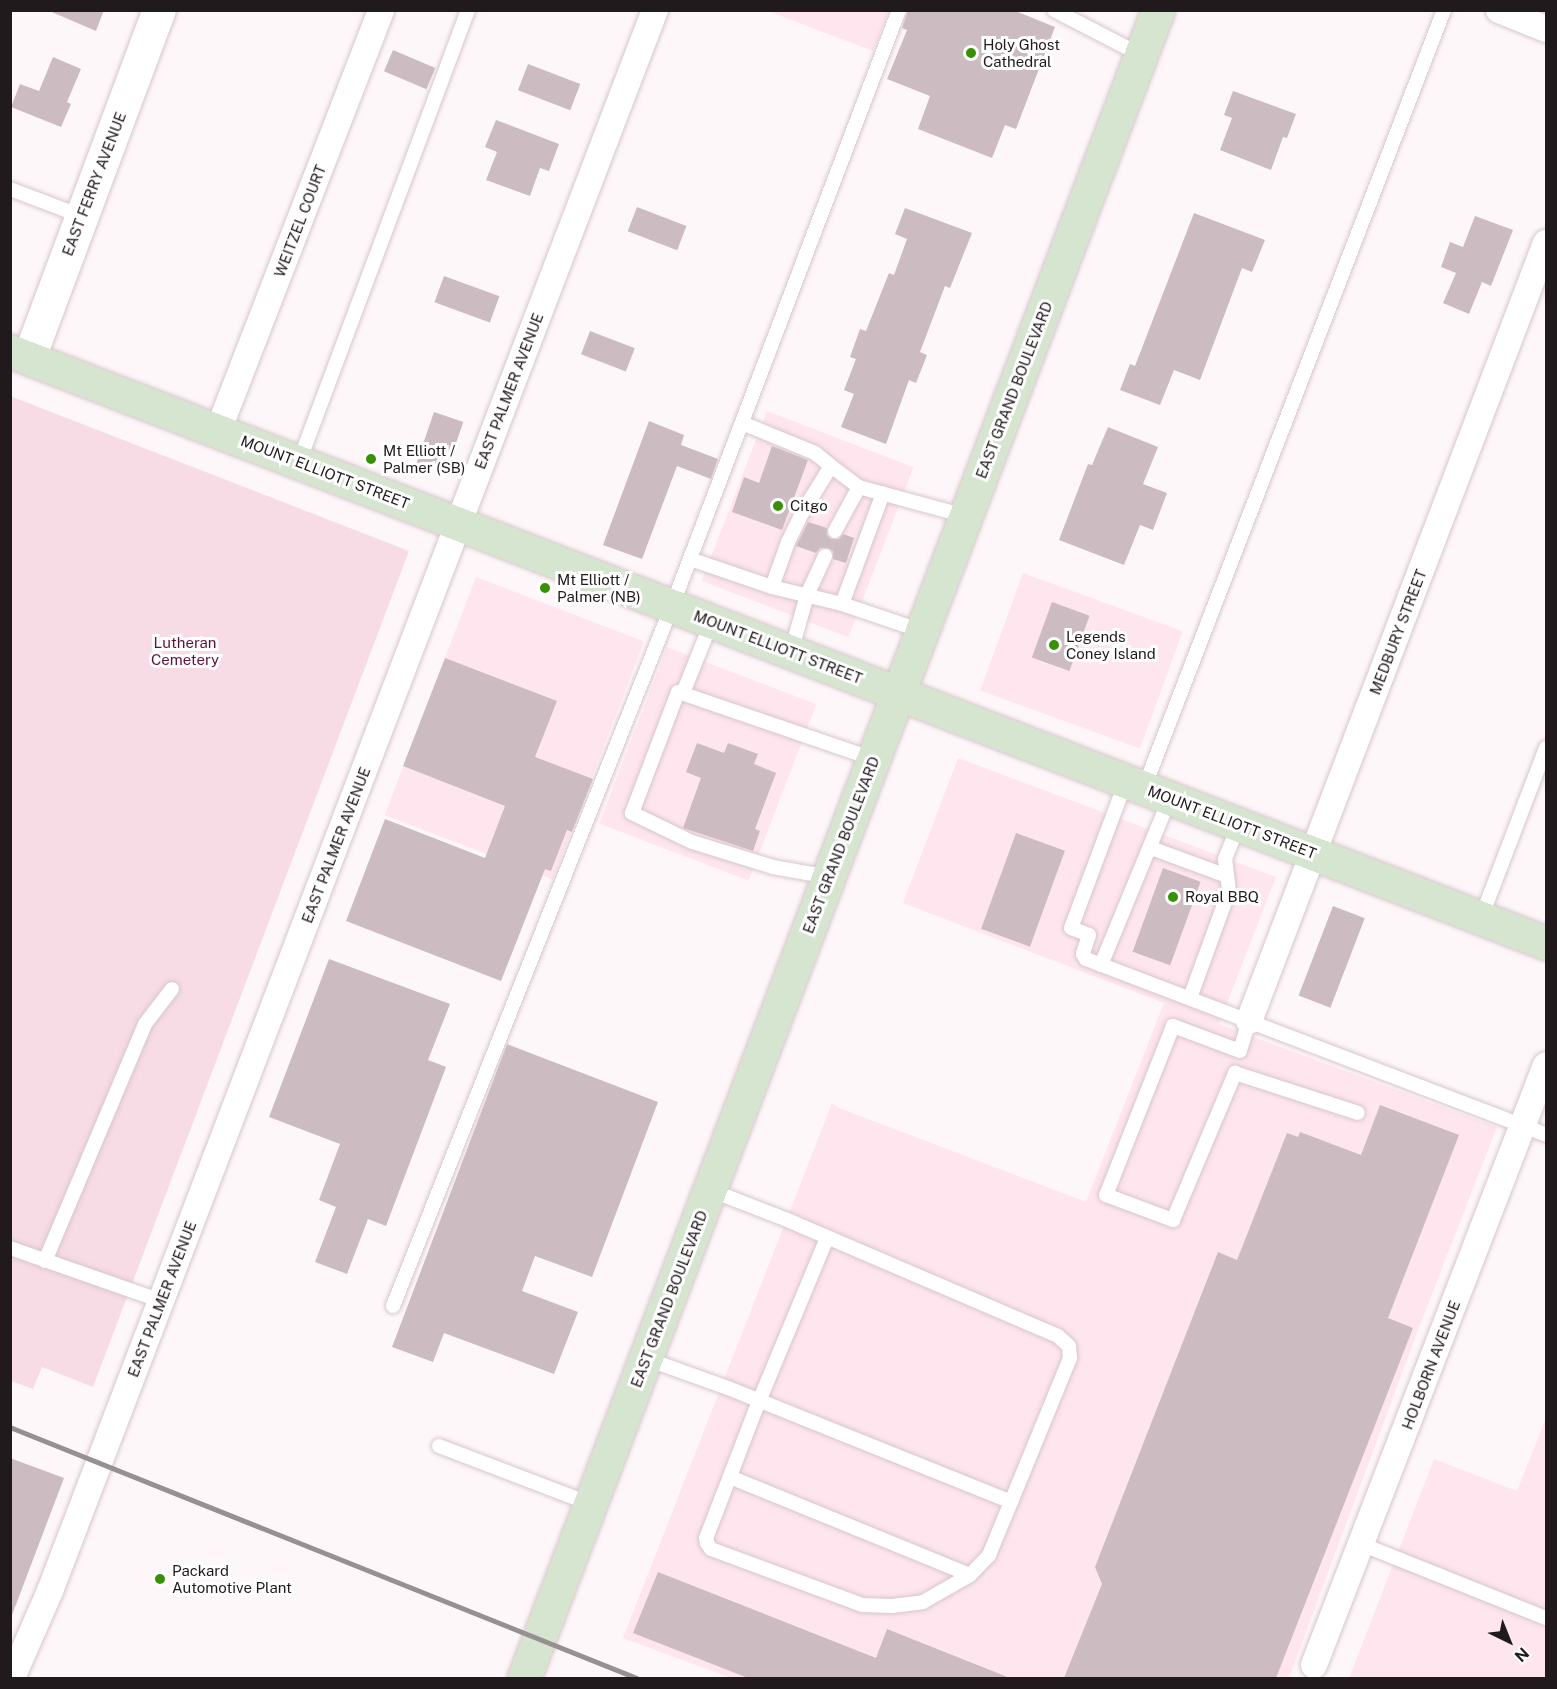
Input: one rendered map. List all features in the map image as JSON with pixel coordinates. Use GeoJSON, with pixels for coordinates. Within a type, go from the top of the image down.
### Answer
{"type":"FeatureCollection","features":[{"type":"Feature","properties":{"kind":"main road","name":"EAST GRAND BOULEVARD"},"geometry":{"type":"LineString","coordinates":[[524,1678],[1158,10]]}},
{"type":"Feature","properties":{"kind":"main road","name":"MOUNT ELLIOTT STREET"},"geometry":{"type":"LineString","coordinates":[[20,354],[1546,943]]}},
{"type":"Feature","properties":{"kind":"street","name":"EAST FERRY AVENUE"},"geometry":{"type":"LineString","coordinates":[[20,354],[82,217],[159,10]]}},
{"type":"Feature","properties":{"kind":"street","name":"WEITZEL COURT"},"geometry":{"type":"LineString","coordinates":[[218,430],[381,10]]}},
{"type":"Feature","properties":{"kind":"street","name":"EAST PALMER AVENUE"},"geometry":{"type":"LineString","coordinates":[[12,1678],[50,1591],[655,10]]}},
{"type":"Feature","properties":{"kind":"street"},"geometry":{"type":"LineString","coordinates":[[1499,10],[1546,29]]}},
{"type":"Feature","properties":{"kind":"street","name":"MEDBURY STREET"},"geometry":{"type":"LineString","coordinates":[[1249,1021],[1546,243]]}},
{"type":"Feature","properties":{"kind":"street","name":"HOLBORN AVENUE"},"geometry":{"type":"LineString","coordinates":[[1314,1665],[1546,1065]]}},
{"type":"Feature","properties":{"kind":"lane"},"geometry":{"type":"LineString","coordinates":[[299,462],[468,10]]}},
{"type":"Feature","properties":{"kind":"lane"},"geometry":{"type":"LineString","coordinates":[[393,1306],[690,560],[899,10]]}},
{"type":"Feature","properties":{"kind":"lane"},"geometry":{"type":"LineString","coordinates":[[1054,10],[1141,55]]}},
{"type":"Feature","properties":{"kind":"lane"},"geometry":{"type":"LineString","coordinates":[[1444,10],[1147,789],[1071,928],[1089,935],[1083,954],[1086,959],[1546,1135]]}},
{"type":"Feature","properties":{"kind":"lane"},"geometry":{"type":"LineString","coordinates":[[10,189],[82,217]]}},
{"type":"Feature","properties":{"kind":"lane"},"geometry":{"type":"LineString","coordinates":[[742,423],[815,453],[859,487],[966,516]]}},
{"type":"Feature","properties":{"kind":"lane"},"geometry":{"type":"LineString","coordinates":[[772,587],[802,513],[831,466]]}},
{"type":"Feature","properties":{"kind":"lane"},"geometry":{"type":"LineString","coordinates":[[835,531],[859,487]]}},
{"type":"Feature","properties":{"kind":"lane"},"geometry":{"type":"LineString","coordinates":[[842,604],[883,493]]}},
{"type":"Feature","properties":{"kind":"lane"},"geometry":{"type":"LineString","coordinates":[[791,652],[807,595],[825,556]]}},
{"type":"Feature","properties":{"kind":"lane"},"geometry":{"type":"LineString","coordinates":[[690,560],[772,587],[842,604],[922,631]]}},
{"type":"Feature","properties":{"kind":"lane"},"geometry":{"type":"LineString","coordinates":[[683,693],[712,621]]}},
{"type":"Feature","properties":{"kind":"lane"},"geometry":{"type":"LineString","coordinates":[[829,877],[773,867],[692,842],[632,813],[678,692],[874,759]]}},
{"type":"Feature","properties":{"kind":"lane"},"geometry":{"type":"LineString","coordinates":[[1480,918],[1546,748]]}},
{"type":"Feature","properties":{"kind":"lane"},"geometry":{"type":"LineString","coordinates":[[1101,965],[1151,848],[1147,789]]}},
{"type":"Feature","properties":{"kind":"lane"},"geometry":{"type":"LineString","coordinates":[[1190,999],[1229,891],[1226,854],[1239,825]]}},
{"type":"Feature","properties":{"kind":"lane"},"geometry":{"type":"LineString","coordinates":[[1151,848],[1227,876]]}},
{"type":"Feature","properties":{"kind":"lane"},"geometry":{"type":"LineString","coordinates":[[45,1261],[145,1024],[172,989]]}},
{"type":"Feature","properties":{"kind":"lane"},"geometry":{"type":"LineString","coordinates":[[1249,1021],[1240,1051],[1173,1026],[1106,1195],[1173,1220],[1235,1072],[1358,1113]]}},
{"type":"Feature","properties":{"kind":"lane"},"geometry":{"type":"LineString","coordinates":[[710,1190],[827,1238],[1058,1336],[1069,1346],[1070,1358],[989,1555],[970,1575],[923,1602],[892,1606],[862,1605],[711,1549],[706,1538],[759,1401],[827,1238]]}},
{"type":"Feature","properties":{"kind":"lane"},"geometry":{"type":"LineString","coordinates":[[10,1248],[161,1301]]}},
{"type":"Feature","properties":{"kind":"lane"},"geometry":{"type":"LineString","coordinates":[[647,1359],[759,1401],[1011,1502]]}},
{"type":"Feature","properties":{"kind":"lane"},"geometry":{"type":"LineString","coordinates":[[440,1446],[591,1504]]}},
{"type":"Feature","properties":{"kind":"lane"},"geometry":{"type":"LineString","coordinates":[[730,1477],[970,1575]]}},
{"type":"Feature","properties":{"kind":"lane"},"geometry":{"type":"LineString","coordinates":[[1361,1544],[1546,1618]]}},
{"type":"Feature","properties":{"kind":"shaded area"},"geometry":{"type":"Polygon","coordinates":[[[768,11],[889,11],[873,51],[768,11]]]}},
{"type":"Feature","properties":{"kind":"shaded area"},"geometry":{"type":"Polygon","coordinates":[[[767,411],[914,467],[848,637],[702,581],[767,411]]]}},
{"type":"Feature","properties":{"kind":"shaded area"},"geometry":{"type":"Polygon","coordinates":[[[1023,573],[1183,631],[1140,749],[980,690],[1023,573]]]}},
{"type":"Feature","properties":{"kind":"shaded area"},"geometry":{"type":"Polygon","coordinates":[[[476,577],[644,642],[553,880],[385,815],[476,577]]]}},
{"type":"Feature","properties":{"kind":"shaded area"},"geometry":{"type":"Polygon","coordinates":[[[667,647],[816,704],[749,881],[599,823],[667,647]]]}},
{"type":"Feature","properties":{"kind":"shaded area"},"geometry":{"type":"Polygon","coordinates":[[[958,758],[1276,877],[1219,1024],[1497,1127],[1418,1330],[1289,1678],[731,1678],[623,1638],[832,1103],[839,1108],[1086,1202],[1164,1003],[903,903],[958,758]]]}},
{"type":"Feature","properties":{"kind":"shaded area"},"geometry":{"type":"Polygon","coordinates":[[[1546,1418],[1546,1678],[1349,1678],[1434,1459],[1517,1491],[1546,1418]]]}},
{"type":"Feature","properties":{"kind":"green space","name":"Lutheran Cemetery"},"geometry":{"type":"Polygon","coordinates":[[[10,396],[409,551],[93,1387],[42,1367],[33,1389],[11,1381],[10,396]]]}},
{"type":"Feature","properties":{"kind":"building"},"geometry":{"type":"Polygon","coordinates":[[[47,10],[104,10],[96,31],[47,10]]]}},
{"type":"Feature","properties":{"kind":"building","name":"Holy Ghost Cathedral"},"geometry":{"type":"Polygon","coordinates":[[[908,10],[1013,10],[1055,27],[1016,129],[1005,125],[992,158],[918,129],[930,96],[887,79],[907,30],[902,28],[908,10]]]}},
{"type":"Feature","properties":{"kind":"building"},"geometry":{"type":"Polygon","coordinates":[[[393,50],[435,68],[426,89],[384,71],[393,50]]]}},
{"type":"Feature","properties":{"kind":"building"},"geometry":{"type":"Polygon","coordinates":[[[53,57],[81,69],[67,102],[71,104],[61,127],[11,107],[20,84],[39,91],[53,57]]]}},
{"type":"Feature","properties":{"kind":"building"},"geometry":{"type":"Polygon","coordinates":[[[528,64],[580,84],[570,110],[518,90],[528,64]]]}},
{"type":"Feature","properties":{"kind":"building"},"geometry":{"type":"Polygon","coordinates":[[[1233,91],[1296,114],[1287,138],[1283,137],[1271,170],[1220,150],[1232,118],[1224,115],[1233,91]]]}},
{"type":"Feature","properties":{"kind":"building"},"geometry":{"type":"Polygon","coordinates":[[[496,120],[559,144],[549,171],[540,168],[530,196],[486,180],[497,152],[485,147],[496,120]]]}},
{"type":"Feature","properties":{"kind":"building"},"geometry":{"type":"Polygon","coordinates":[[[637,207],[686,226],[677,250],[628,231],[637,207]]]}},
{"type":"Feature","properties":{"kind":"building"},"geometry":{"type":"Polygon","coordinates":[[[905,208],[972,233],[950,288],[945,286],[920,352],[927,355],[916,383],[909,380],[886,444],[841,427],[854,394],[844,390],[856,359],[850,357],[860,329],[866,331],[889,273],[894,275],[907,239],[895,234],[905,208]]]}},
{"type":"Feature","properties":{"kind":"building"},"geometry":{"type":"Polygon","coordinates":[[[1194,213],[1265,240],[1252,272],[1242,268],[1200,380],[1174,370],[1160,405],[1120,390],[1130,364],[1135,366],[1194,213]]]}},
{"type":"Feature","properties":{"kind":"building"},"geometry":{"type":"Polygon","coordinates":[[[1475,216],[1513,230],[1491,286],[1482,282],[1469,314],[1443,303],[1456,273],[1441,267],[1450,242],[1463,247],[1475,216]]]}},
{"type":"Feature","properties":{"kind":"building"},"geometry":{"type":"Polygon","coordinates":[[[444,276],[499,296],[490,322],[434,302],[444,276]]]}},
{"type":"Feature","properties":{"kind":"building"},"geometry":{"type":"Polygon","coordinates":[[[590,331],[635,348],[626,372],[581,354],[590,331]]]}},
{"type":"Feature","properties":{"kind":"building"},"geometry":{"type":"Polygon","coordinates":[[[434,412],[463,422],[445,474],[416,464],[434,412]]]}},
{"type":"Feature","properties":{"kind":"building"},"geometry":{"type":"Polygon","coordinates":[[[649,421],[684,435],[681,445],[718,459],[711,479],[677,466],[642,559],[603,545],[649,421]]]}},
{"type":"Feature","properties":{"kind":"building"},"geometry":{"type":"Polygon","coordinates":[[[1108,427],[1158,447],[1143,484],[1167,493],[1153,530],[1140,525],[1124,565],[1059,540],[1088,464],[1092,465],[1108,427]]]}},
{"type":"Feature","properties":{"kind":"building"},"geometry":{"type":"Polygon","coordinates":[[[772,446],[808,460],[782,530],[732,512],[744,477],[759,483],[772,446]]]}},
{"type":"Feature","properties":{"kind":"building"},"geometry":{"type":"Polygon","coordinates":[[[808,522],[827,528],[827,535],[831,539],[839,539],[843,534],[854,538],[846,563],[833,559],[833,551],[828,548],[820,548],[816,553],[796,546],[808,522]]]}},
{"type":"Feature","properties":{"kind":"building"},"geometry":{"type":"Polygon","coordinates":[[[1052,602],[1090,616],[1069,671],[1032,657],[1052,602]]]}},
{"type":"Feature","properties":{"kind":"building"},"geometry":{"type":"Polygon","coordinates":[[[445,658],[557,701],[535,757],[593,779],[572,832],[567,830],[551,871],[545,869],[501,981],[346,921],[385,819],[485,858],[505,806],[403,766],[445,658]]]}},
{"type":"Feature","properties":{"kind":"building"},"geometry":{"type":"Polygon","coordinates":[[[697,743],[724,753],[728,743],[758,754],[754,764],[776,773],[755,829],[760,831],[753,851],[683,828],[701,778],[686,772],[697,743]]]}},
{"type":"Feature","properties":{"kind":"building"},"geometry":{"type":"Polygon","coordinates":[[[1016,833],[1065,851],[1030,947],[981,929],[1016,833]]]}},
{"type":"Feature","properties":{"kind":"building"},"geometry":{"type":"Polygon","coordinates":[[[1163,868],[1201,882],[1170,965],[1133,952],[1163,868]]]}},
{"type":"Feature","properties":{"kind":"building"},"geometry":{"type":"Polygon","coordinates":[[[1333,906],[1365,918],[1330,1008],[1299,996],[1333,906]]]}},
{"type":"Feature","properties":{"kind":"building"},"geometry":{"type":"Polygon","coordinates":[[[329,959],[450,1004],[428,1060],[446,1067],[386,1226],[368,1219],[347,1274],[315,1262],[336,1207],[319,1200],[340,1144],[269,1117],[329,959]]]}},
{"type":"Feature","properties":{"kind":"building"},"geometry":{"type":"Polygon","coordinates":[[[507,1044],[658,1102],[592,1277],[535,1256],[522,1291],[578,1312],[554,1374],[444,1333],[433,1362],[392,1347],[507,1044]]]}},
{"type":"Feature","properties":{"kind":"building"},"geometry":{"type":"Polygon","coordinates":[[[1380,1105],[1459,1135],[1388,1318],[1413,1328],[1276,1678],[1064,1678],[1102,1584],[1095,1567],[1218,1252],[1237,1260],[1287,1133],[1298,1137],[1300,1132],[1361,1155],[1380,1105]]]}},
{"type":"Feature","properties":{"kind":"building"},"geometry":{"type":"Polygon","coordinates":[[[10,1458],[64,1478],[12,1615],[10,1615],[10,1458]]]}},
{"type":"Feature","properties":{"kind":"building"},"geometry":{"type":"Polygon","coordinates":[[[658,1572],[876,1658],[887,1629],[1010,1678],[748,1678],[633,1633],[658,1572]]]}},
{"type":"Feature","properties":{"kind":"railway"},"geometry":{"type":"LineString","coordinates":[[10,1427],[637,1678]]}},
{"type":"Feature","properties":{"kind":"place","name":"Holy Ghost Cathedral"},"geometry":{"type":"Point","coordinates":[971,53]}},
{"type":"Feature","properties":{"kind":"place","name":"Mt Elliott / Palmer (SB)"},"geometry":{"type":"Point","coordinates":[371,459]}},
{"type":"Feature","properties":{"kind":"place","name":"Citgo"},"geometry":{"type":"Point","coordinates":[778,506]}},
{"type":"Feature","properties":{"kind":"place","name":"Mt Elliott / Palmer (NB)"},"geometry":{"type":"Point","coordinates":[545,588]}},
{"type":"Feature","properties":{"kind":"place","name":"Legends Coney Island"},"geometry":{"type":"Point","coordinates":[1054,645]}},
{"type":"Feature","properties":{"kind":"place","name":"Royal BBQ"},"geometry":{"type":"Point","coordinates":[1173,897]}},
{"type":"Feature","properties":{"kind":"place","name":"Packard Automotive Plant"},"geometry":{"type":"Point","coordinates":[160,1579]}}]}
